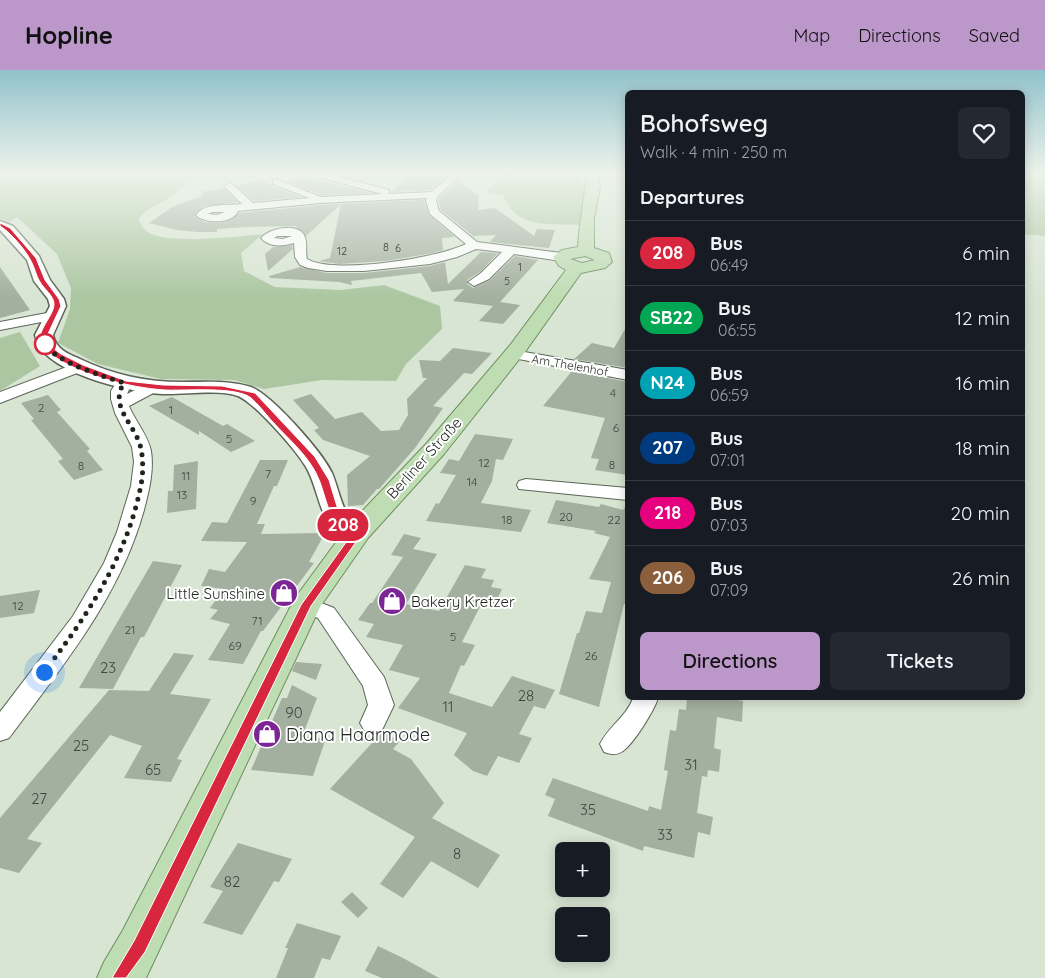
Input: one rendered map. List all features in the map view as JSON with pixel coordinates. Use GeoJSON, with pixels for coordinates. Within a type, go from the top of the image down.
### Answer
{"type":"FeatureCollection","features":[{"type":"Feature","properties":{"kind":"main road"},"geometry":{"type":"LineString","coordinates":[[575,258],[588,214]]}},
{"type":"Feature","properties":{"kind":"main road","name":"Berliner Straße"},"geometry":{"type":"LineString","coordinates":[[120,978],[139,946],[306,605],[358,532],[435,449],[513,354],[575,258]]}},
{"type":"Feature","properties":{"kind":"street"},"geometry":{"type":"LineString","coordinates":[[438,214],[474,245]]}},
{"type":"Feature","properties":{"kind":"street"},"geometry":{"type":"LineString","coordinates":[[0,225],[8,229],[34,259],[42,281],[56,299],[58,306],[44,336],[45,345],[58,356],[80,367],[124,383],[153,387],[222,388],[252,394],[312,459],[324,480],[335,513],[346,529],[358,532]]}},
{"type":"Feature","properties":{"kind":"street"},"geometry":{"type":"LineString","coordinates":[[299,236],[301,241],[300,257],[310,265],[324,268],[431,260],[450,255],[474,245],[575,258]]}},
{"type":"Feature","properties":{"kind":"street"},"geometry":{"type":"LineString","coordinates":[[474,282],[485,276],[511,250]]}},
{"type":"Feature","properties":{"kind":"street"},"geometry":{"type":"LineString","coordinates":[[0,326],[52,316]]}},
{"type":"Feature","properties":{"kind":"street","name":"Am Thelenhof"},"geometry":{"type":"LineString","coordinates":[[513,354],[625,374]]}},
{"type":"Feature","properties":{"kind":"street"},"geometry":{"type":"LineString","coordinates":[[0,398],[80,367]]}},
{"type":"Feature","properties":{"kind":"street"},"geometry":{"type":"LineString","coordinates":[[0,731],[56,657],[92,603],[121,552],[132,522],[142,478],[141,448],[123,415],[119,391],[124,383]]}},
{"type":"Feature","properties":{"kind":"street"},"geometry":{"type":"LineString","coordinates":[[121,404],[153,387]]}},
{"type":"Feature","properties":{"kind":"street"},"geometry":{"type":"LineString","coordinates":[[526,485],[625,494]]}},
{"type":"Feature","properties":{"kind":"street"},"geometry":{"type":"LineString","coordinates":[[306,605],[326,613],[375,684],[380,705],[373,723]]}},
{"type":"Feature","properties":{"kind":"street"},"geometry":{"type":"LineString","coordinates":[[614,744],[642,708],[644,700]]}},
{"type":"Feature","properties":{"kind":"green space"},"geometry":{"type":"Polygon","coordinates":[[[0,214],[143,214],[138,220],[145,230],[153,235],[167,238],[201,239],[263,234],[241,253],[244,271],[275,287],[341,290],[384,285],[440,306],[442,329],[406,364],[396,381],[322,380],[264,389],[234,380],[161,379],[98,364],[58,343],[70,309],[71,288],[57,254],[17,217],[9,222],[0,218],[0,214]]]}},
{"type":"Feature","properties":{"kind":"green space"},"geometry":{"type":"Polygon","coordinates":[[[517,214],[581,214],[579,225],[545,224],[525,219],[517,214]]]}},
{"type":"Feature","properties":{"kind":"green space"},"geometry":{"type":"Polygon","coordinates":[[[1025,214],[1045,214],[1045,236],[1025,234],[1025,214]]]}},
{"type":"Feature","properties":{"kind":"green space"},"geometry":{"type":"Polygon","coordinates":[[[20,332],[40,366],[0,391],[0,338],[20,332]]]}},
{"type":"Feature","properties":{"kind":"building"},"geometry":{"type":"Polygon","coordinates":[[[161,214],[195,214],[195,217],[205,222],[219,223],[231,220],[237,214],[330,214],[306,236],[295,226],[246,227],[217,229],[217,232],[198,232],[177,230],[149,223],[161,214]]]}},
{"type":"Feature","properties":{"kind":"building"},"geometry":{"type":"Polygon","coordinates":[[[339,214],[429,214],[455,237],[442,238],[443,250],[386,261],[339,264],[319,261],[330,258],[339,214]]]}},
{"type":"Feature","properties":{"kind":"building"},"geometry":{"type":"Polygon","coordinates":[[[446,214],[504,214],[534,236],[537,229],[555,230],[549,248],[490,242],[496,235],[473,236],[446,214]]]}},
{"type":"Feature","properties":{"kind":"building"},"geometry":{"type":"Polygon","coordinates":[[[292,245],[293,249],[268,271],[265,254],[273,247],[292,245]]]}},
{"type":"Feature","properties":{"kind":"building"},"geometry":{"type":"Polygon","coordinates":[[[481,252],[498,253],[480,272],[467,280],[467,284],[473,288],[490,280],[515,256],[538,260],[500,302],[520,305],[503,324],[479,321],[493,306],[453,301],[464,289],[432,292],[421,273],[351,281],[352,285],[339,282],[270,278],[269,276],[300,267],[327,273],[364,273],[430,266],[445,262],[448,284],[481,252]]]}},
{"type":"Feature","properties":{"kind":"building"},"geometry":{"type":"Polygon","coordinates":[[[0,267],[30,310],[0,318],[0,267]]]}},
{"type":"Feature","properties":{"kind":"building"},"geometry":{"type":"Polygon","coordinates":[[[625,329],[625,368],[574,359],[592,343],[614,348],[625,329]]]}},
{"type":"Feature","properties":{"kind":"building"},"geometry":{"type":"Polygon","coordinates":[[[453,348],[492,353],[472,374],[464,373],[433,406],[443,408],[415,448],[379,489],[363,505],[348,506],[347,475],[370,456],[323,440],[314,430],[319,428],[293,400],[311,394],[335,419],[362,412],[381,431],[399,430],[408,415],[407,399],[427,378],[423,378],[419,360],[440,361],[453,348]]]}},
{"type":"Feature","properties":{"kind":"building"},"geometry":{"type":"Polygon","coordinates":[[[572,371],[625,381],[625,475],[595,470],[599,459],[591,458],[605,418],[543,406],[572,371]]]}},
{"type":"Feature","properties":{"kind":"building"},"geometry":{"type":"Polygon","coordinates":[[[48,395],[61,410],[57,412],[90,449],[87,451],[103,470],[74,480],[58,461],[63,459],[31,420],[34,419],[21,403],[48,395]]]}},
{"type":"Feature","properties":{"kind":"building"},"geometry":{"type":"Polygon","coordinates":[[[172,397],[223,426],[227,424],[255,441],[231,452],[199,431],[199,435],[149,406],[172,397]]]}},
{"type":"Feature","properties":{"kind":"building"},"geometry":{"type":"Polygon","coordinates":[[[475,434],[513,439],[503,460],[496,459],[492,481],[481,503],[531,510],[521,532],[426,521],[436,503],[439,504],[456,475],[440,473],[449,459],[459,461],[475,434]]]}},
{"type":"Feature","properties":{"kind":"building"},"geometry":{"type":"Polygon","coordinates":[[[260,460],[288,460],[257,524],[265,524],[261,534],[325,533],[309,562],[314,563],[263,631],[261,631],[243,664],[208,660],[230,624],[210,619],[218,610],[210,608],[224,589],[201,586],[209,569],[225,572],[247,542],[201,541],[212,522],[227,523],[260,460]]]}},
{"type":"Feature","properties":{"kind":"building"},"geometry":{"type":"Polygon","coordinates":[[[198,461],[196,509],[167,513],[168,491],[173,491],[174,465],[198,461]]]}},
{"type":"Feature","properties":{"kind":"building"},"geometry":{"type":"Polygon","coordinates":[[[556,500],[599,507],[601,504],[623,510],[625,507],[625,604],[599,707],[559,694],[577,633],[579,633],[586,611],[602,613],[611,582],[589,579],[610,537],[594,533],[596,531],[547,523],[556,500]]]}},
{"type":"Feature","properties":{"kind":"building"},"geometry":{"type":"Polygon","coordinates":[[[404,534],[421,538],[413,549],[437,554],[406,604],[439,611],[465,565],[486,569],[481,578],[494,580],[491,587],[502,589],[495,604],[483,601],[462,642],[475,645],[464,666],[461,665],[449,693],[492,707],[512,676],[555,690],[545,709],[534,706],[519,734],[532,738],[519,763],[498,756],[487,776],[473,771],[454,755],[467,733],[398,708],[420,678],[389,670],[403,645],[366,637],[374,624],[358,620],[370,603],[372,603],[403,557],[391,555],[404,534]]]}},
{"type":"Feature","properties":{"kind":"building"},"geometry":{"type":"Polygon","coordinates":[[[153,561],[182,565],[144,637],[141,637],[113,689],[79,688],[153,561]]]}},
{"type":"Feature","properties":{"kind":"building"},"geometry":{"type":"Polygon","coordinates":[[[40,590],[34,613],[0,618],[0,596],[40,590]]]}},
{"type":"Feature","properties":{"kind":"building"},"geometry":{"type":"Polygon","coordinates":[[[174,653],[194,655],[170,694],[211,699],[177,759],[182,760],[171,782],[124,778],[142,746],[110,735],[27,839],[42,843],[19,873],[0,868],[0,818],[109,690],[149,691],[174,653]]]}},
{"type":"Feature","properties":{"kind":"building"},"geometry":{"type":"Polygon","coordinates":[[[296,662],[322,664],[316,680],[292,671],[296,662]]]}},
{"type":"Feature","properties":{"kind":"building"},"geometry":{"type":"Polygon","coordinates":[[[292,685],[317,698],[302,737],[326,738],[313,776],[251,770],[282,698],[287,698],[292,685]]]}},
{"type":"Feature","properties":{"kind":"building"},"geometry":{"type":"Polygon","coordinates":[[[687,700],[743,701],[742,722],[717,717],[714,748],[721,750],[719,772],[708,770],[707,777],[702,776],[697,813],[713,817],[710,835],[698,832],[694,858],[644,846],[643,851],[548,816],[555,799],[545,795],[553,778],[648,811],[649,806],[661,810],[668,771],[664,770],[670,730],[676,731],[679,709],[686,710],[687,700]]]}},
{"type":"Feature","properties":{"kind":"building"},"geometry":{"type":"Polygon","coordinates":[[[382,732],[400,741],[393,749],[411,759],[444,803],[432,818],[500,855],[478,888],[431,861],[403,898],[380,884],[415,837],[330,789],[382,732]]]}},
{"type":"Feature","properties":{"kind":"building"},"geometry":{"type":"Polygon","coordinates":[[[238,843],[292,859],[279,882],[274,881],[242,935],[203,923],[223,891],[210,887],[238,843]]]}},
{"type":"Feature","properties":{"kind":"building"},"geometry":{"type":"Polygon","coordinates":[[[352,892],[368,908],[358,918],[341,902],[352,892]]]}},
{"type":"Feature","properties":{"kind":"building"},"geometry":{"type":"Polygon","coordinates":[[[297,923],[341,936],[330,960],[322,958],[314,978],[276,978],[288,948],[285,948],[297,923]]]}},
{"type":"Feature","properties":{"kind":"building"},"geometry":{"type":"Polygon","coordinates":[[[378,946],[439,978],[382,978],[365,971],[378,946]]]}},
{"type":"Feature","properties":{"kind":"bus line","name":"208"},"geometry":{"type":"LineString","coordinates":[[0,225],[8,229],[34,259],[42,281],[56,299],[58,306],[44,336],[47,348],[80,367],[124,383],[163,388],[222,388],[252,394],[312,459],[324,480],[335,513],[346,529],[358,532],[306,605],[139,946],[120,978]]}},
{"type":"Feature","properties":{"kind":"place","name":"Little Sunshine"},"geometry":{"type":"Point","coordinates":[284,593]}},
{"type":"Feature","properties":{"kind":"place","name":"Bakery Kretzer"},"geometry":{"type":"Point","coordinates":[392,601]}},
{"type":"Feature","properties":{"kind":"place","name":"Diana Haarmode"},"geometry":{"type":"Point","coordinates":[267,734]}},
{"type":"Feature","properties":{"kind":"route"},"geometry":{"type":"LineString","coordinates":[[44,672],[92,603],[121,552],[132,522],[142,478],[141,448],[123,415],[119,397],[119,391],[124,383],[80,367],[58,356],[47,348],[45,344]]}}]}
